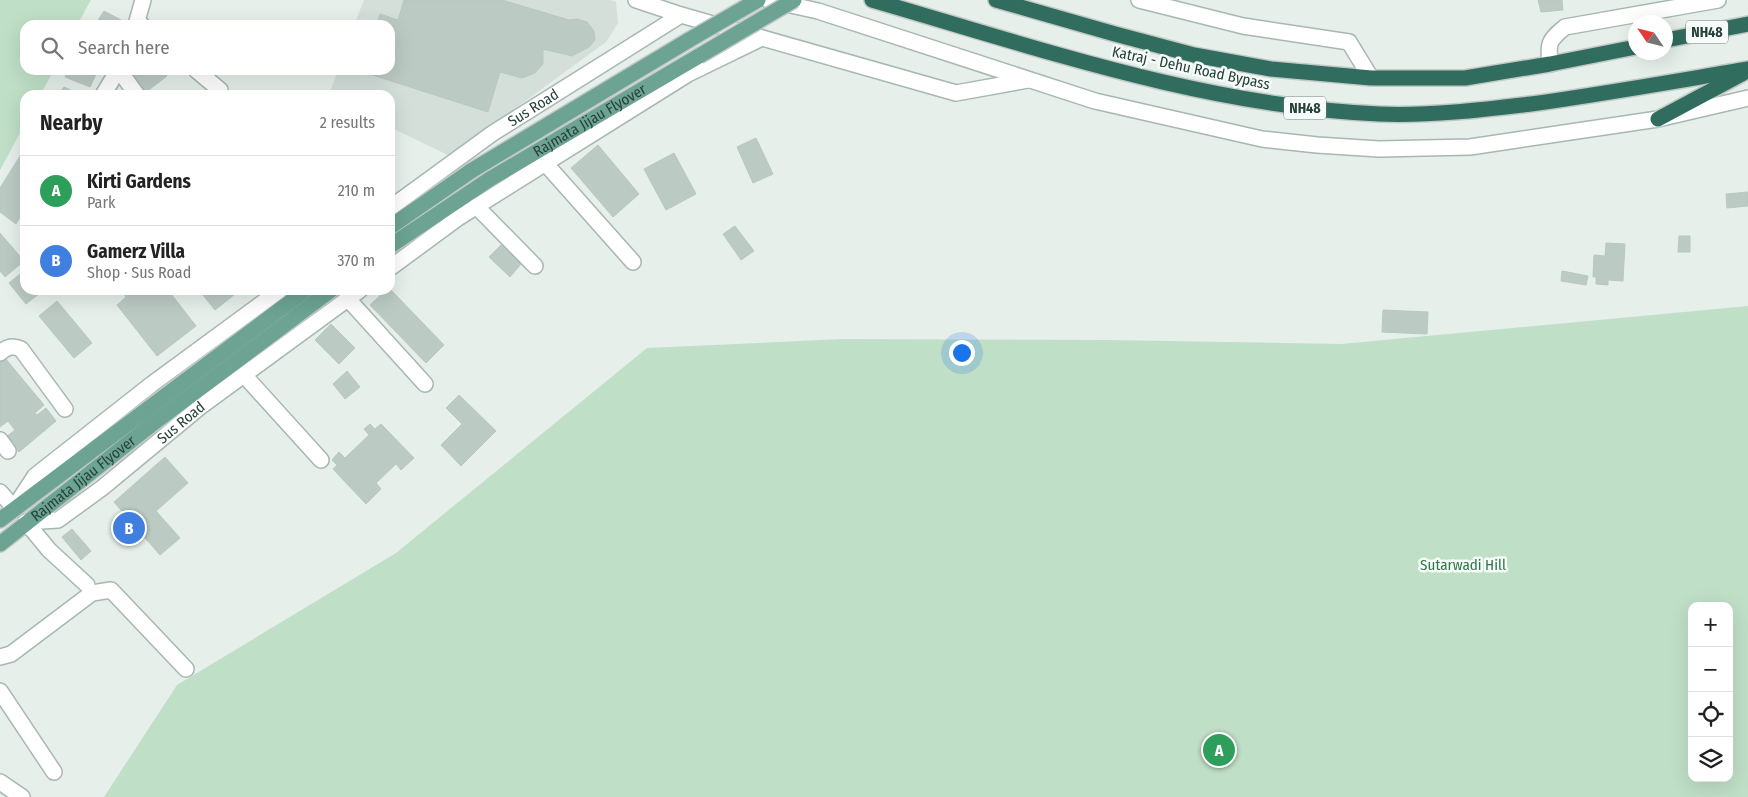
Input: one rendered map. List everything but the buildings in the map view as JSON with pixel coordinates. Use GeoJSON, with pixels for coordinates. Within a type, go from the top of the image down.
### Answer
{"type":"FeatureCollection","features":[{"type":"Feature","properties":{"kind":"highway","name":"Katraj - Dehu Road Bypass"},"geometry":{"type":"LineString","coordinates":[[872,0],[1106,68],[1186,88],[1266,103],[1380,114],[1467,112],[1567,99],[1748,70]]}},
{"type":"Feature","properties":{"kind":"highway","name":"Katraj - Dehu Road Bypass"},"geometry":{"type":"LineString","coordinates":[[996,0],[1114,34],[1210,58],[1272,69],[1371,78],[1465,78],[1628,49]]}},
{"type":"Feature","properties":{"kind":"highway","name":"NH48"},"geometry":{"type":"LineString","coordinates":[[1673,39],[1748,24]]}},
{"type":"Feature","properties":{"kind":"highway"},"geometry":{"type":"LineString","coordinates":[[1658,119],[1748,70]]}},
{"type":"Feature","properties":{"kind":"main road","name":"Rajmata Jijau Flyover"},"geometry":{"type":"LineString","coordinates":[[395,224],[471,171],[758,0]]}},
{"type":"Feature","properties":{"kind":"main road","name":"Rajmata Jijau Flyover"},"geometry":{"type":"LineString","coordinates":[[395,243],[490,179],[794,0]]}},
{"type":"Feature","properties":{"kind":"main road","name":"Rajmata Jijau Flyover"},"geometry":{"type":"LineString","coordinates":[[14,508],[299,295]]}},
{"type":"Feature","properties":{"kind":"main road","name":"Rajmata Jijau Flyover"},"geometry":{"type":"LineString","coordinates":[[26,522],[151,425],[324,295]]}},
{"type":"Feature","properties":{"kind":"main road"},"geometry":{"type":"LineString","coordinates":[[0,520],[14,508]]}},
{"type":"Feature","properties":{"kind":"main road"},"geometry":{"type":"LineString","coordinates":[[0,544],[26,522]]}},
{"type":"Feature","properties":{"kind":"street"},"geometry":{"type":"LineString","coordinates":[[139,20],[143,0]]}},
{"type":"Feature","properties":{"kind":"street"},"geometry":{"type":"LineString","coordinates":[[636,0],[681,15],[956,93],[1030,80]]}},
{"type":"Feature","properties":{"kind":"street"},"geometry":{"type":"LineString","coordinates":[[768,0],[818,12],[1095,102],[1262,139],[1370,148],[1470,147],[1658,119],[1748,98]]}},
{"type":"Feature","properties":{"kind":"street"},"geometry":{"type":"LineString","coordinates":[[1139,0],[1243,26],[1349,42],[1371,78]]}},
{"type":"Feature","properties":{"kind":"street"},"geometry":{"type":"LineString","coordinates":[[1550,64],[1548,44],[1553,36],[1565,27],[1718,0]]}},
{"type":"Feature","properties":{"kind":"street","name":"Sus Road"},"geometry":{"type":"LineString","coordinates":[[395,204],[493,132],[681,15]]}},
{"type":"Feature","properties":{"kind":"street"},"geometry":{"type":"LineString","coordinates":[[395,264],[476,206],[688,74],[762,38]]}},
{"type":"Feature","properties":{"kind":"street"},"geometry":{"type":"LineString","coordinates":[[106,90],[116,75]]}},
{"type":"Feature","properties":{"kind":"street"},"geometry":{"type":"LineString","coordinates":[[123,75],[133,90]]}},
{"type":"Feature","properties":{"kind":"street"},"geometry":{"type":"LineString","coordinates":[[202,75],[220,90]]}},
{"type":"Feature","properties":{"kind":"street"},"geometry":{"type":"LineString","coordinates":[[545,163],[633,262]]}},
{"type":"Feature","properties":{"kind":"street"},"geometry":{"type":"LineString","coordinates":[[476,206],[535,266]]}},
{"type":"Feature","properties":{"kind":"street"},"geometry":{"type":"LineString","coordinates":[[0,492],[14,508],[36,476],[152,384],[273,295]]}},
{"type":"Feature","properties":{"kind":"street","name":"Sus Road"},"geometry":{"type":"LineString","coordinates":[[26,522],[58,520],[102,488],[200,407],[353,295]]}},
{"type":"Feature","properties":{"kind":"street"},"geometry":{"type":"LineString","coordinates":[[355,295],[425,384]]}},
{"type":"Feature","properties":{"kind":"street"},"geometry":{"type":"LineString","coordinates":[[0,353],[8,347],[15,346],[21,349],[65,409]]}},
{"type":"Feature","properties":{"kind":"street"},"geometry":{"type":"LineString","coordinates":[[244,375],[320,460]]}},
{"type":"Feature","properties":{"kind":"street"},"geometry":{"type":"LineString","coordinates":[[26,522],[49,550],[87,584]]}},
{"type":"Feature","properties":{"kind":"street"},"geometry":{"type":"LineString","coordinates":[[0,657],[10,654],[92,593],[112,590],[186,669]]}},
{"type":"Feature","properties":{"kind":"street"},"geometry":{"type":"LineString","coordinates":[[0,691],[54,772]]}},
{"type":"Feature","properties":{"kind":"street"},"geometry":{"type":"LineString","coordinates":[[0,782],[22,797]]}},
{"type":"Feature","properties":{"kind":"shaded area"},"geometry":{"type":"Polygon","coordinates":[[[364,0],[610,0],[616,2],[618,23],[606,42],[450,156],[395,129],[395,90],[331,90],[336,75],[395,75],[395,20],[356,20],[364,0]]]}},
{"type":"Feature","properties":{"kind":"green space"},"geometry":{"type":"Polygon","coordinates":[[[0,0],[91,0],[80,20],[20,20],[20,75],[51,75],[43,90],[20,90],[20,133],[0,170],[0,0]]]}},
{"type":"Feature","properties":{"kind":"green space","name":"Sutarwadi Hill"},"geometry":{"type":"Polygon","coordinates":[[[1748,306],[1748,797],[104,797],[177,685],[396,553],[647,348],[843,339],[1107,340],[1341,344],[1748,306]]]}},
{"type":"Feature","properties":{"kind":"place","name":"Gamerz Villa"},"geometry":{"type":"Point","coordinates":[129,528]}},
{"type":"Feature","properties":{"kind":"place","name":"Kirti Gardens"},"geometry":{"type":"Point","coordinates":[1219,750]}}]}
